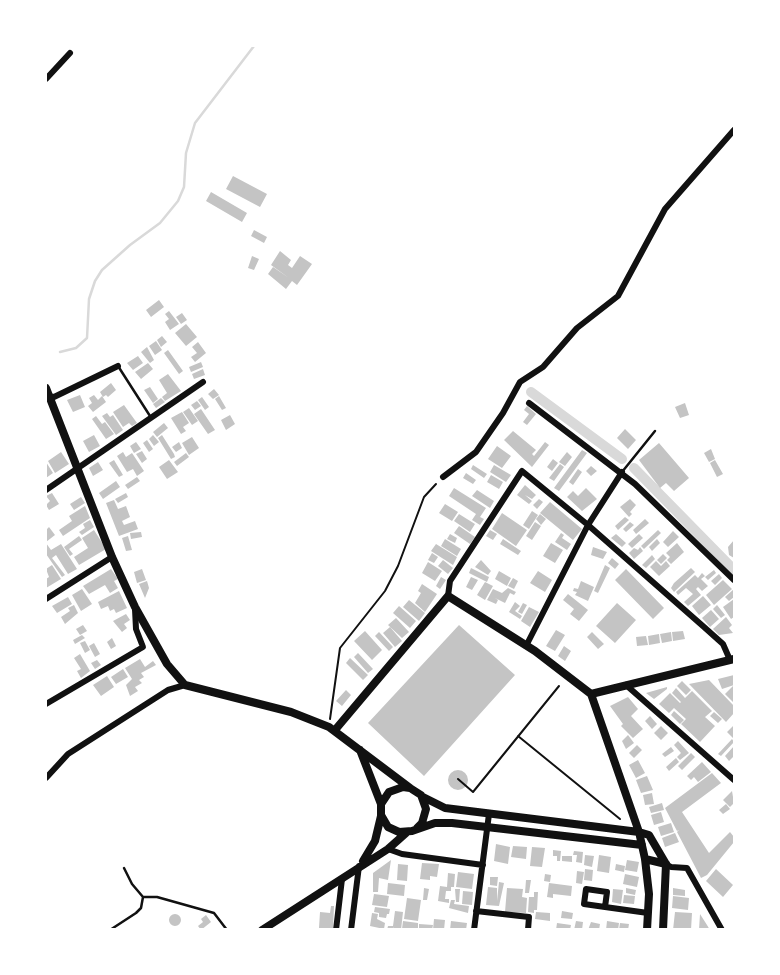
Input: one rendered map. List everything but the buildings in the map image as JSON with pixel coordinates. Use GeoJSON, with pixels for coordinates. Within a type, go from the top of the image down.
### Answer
{"type":"FeatureCollection","features":[{"type":"Feature","properties":{"kind":"street"},"geometry":{"type":"LineString","coordinates":[[46,79],[70,53]]}},
{"type":"Feature","properties":{"kind":"street"},"geometry":{"type":"LineString","coordinates":[[443,477],[476,452],[503,413],[520,382],[543,367],[577,328],[618,296],[664,209],[734,130]]}},
{"type":"Feature","properties":{"kind":"street"},"geometry":{"type":"LineString","coordinates":[[46,394],[54,397],[118,366]]}},
{"type":"Feature","properties":{"kind":"street"},"geometry":{"type":"LineString","coordinates":[[46,490],[202,382]]}},
{"type":"Feature","properties":{"kind":"street"},"geometry":{"type":"LineString","coordinates":[[46,394],[135,607],[167,664],[185,685]]}},
{"type":"Feature","properties":{"kind":"street"},"geometry":{"type":"LineString","coordinates":[[529,402],[621,472],[734,580]]}},
{"type":"Feature","properties":{"kind":"street"},"geometry":{"type":"LineString","coordinates":[[332,728],[448,596],[450,581],[522,471],[588,525],[723,645],[732,660],[591,694]]}},
{"type":"Feature","properties":{"kind":"street"},"geometry":{"type":"LineString","coordinates":[[526,646],[588,525],[621,472]]}},
{"type":"Feature","properties":{"kind":"street"},"geometry":{"type":"LineString","coordinates":[[46,599],[112,557]]}},
{"type":"Feature","properties":{"kind":"street"},"geometry":{"type":"LineString","coordinates":[[448,596],[526,646],[591,694],[639,832],[645,859],[647,929]]}},
{"type":"Feature","properties":{"kind":"street"},"geometry":{"type":"LineString","coordinates":[[47,701],[143,647],[136,629],[135,607]]}},
{"type":"Feature","properties":{"kind":"street"},"geometry":{"type":"LineString","coordinates":[[46,778],[68,754],[168,690],[185,685],[291,712],[332,728],[410,788],[445,808],[649,835],[666,864],[663,929]]}},
{"type":"Feature","properties":{"kind":"street"},"geometry":{"type":"LineString","coordinates":[[626,685],[734,780]]}},
{"type":"Feature","properties":{"kind":"street"},"geometry":{"type":"LineString","coordinates":[[351,929],[359,866],[369,854],[381,816],[381,804],[359,748]]}},
{"type":"Feature","properties":{"kind":"street"},"geometry":{"type":"LineString","coordinates":[[381,804],[389,792],[396,788],[410,788]]}},
{"type":"Feature","properties":{"kind":"street"},"geometry":{"type":"LineString","coordinates":[[417,828],[426,809],[421,795]]}},
{"type":"Feature","properties":{"kind":"street"},"geometry":{"type":"LineString","coordinates":[[621,830],[628,824],[632,807]]}},
{"type":"Feature","properties":{"kind":"street"},"geometry":{"type":"LineString","coordinates":[[474,929],[489,814]]}},
{"type":"Feature","properties":{"kind":"street"},"geometry":{"type":"LineString","coordinates":[[381,816],[393,830],[406,833]]}},
{"type":"Feature","properties":{"kind":"street"},"geometry":{"type":"LineString","coordinates":[[262,929],[388,849],[406,833],[435,823],[488,826],[642,845]]}},
{"type":"Feature","properties":{"kind":"street"},"geometry":{"type":"LineString","coordinates":[[388,849],[402,854],[483,864]]}},
{"type":"Feature","properties":{"kind":"street"},"geometry":{"type":"LineString","coordinates":[[645,859],[671,867],[687,867],[722,929]]}},
{"type":"Feature","properties":{"kind":"street"},"geometry":{"type":"LineString","coordinates":[[336,929],[342,879]]}},
{"type":"Feature","properties":{"kind":"street"},"geometry":{"type":"LineString","coordinates":[[605,907],[607,892],[586,889],[584,904],[605,907],[648,913]]}},
{"type":"Feature","properties":{"kind":"street"},"geometry":{"type":"LineString","coordinates":[[476,911],[529,917],[528,929]]}},
{"type":"Feature","properties":{"kind":"lane"},"geometry":{"type":"LineString","coordinates":[[118,366],[151,419]]}},
{"type":"Feature","properties":{"kind":"lane"},"geometry":{"type":"LineString","coordinates":[[621,472],[655,431]]}},
{"type":"Feature","properties":{"kind":"lane"},"geometry":{"type":"LineString","coordinates":[[124,868],[132,884],[144,897],[157,897],[214,913],[227,929]]}},
{"type":"Feature","properties":{"kind":"lane"},"geometry":{"type":"LineString","coordinates":[[110,929],[136,913],[141,908],[144,897]]}},
{"type":"Feature","properties":{"kind":"path"},"geometry":{"type":"LineString","coordinates":[[332,728],[340,648],[385,592],[425,497],[443,477]]}},
{"type":"Feature","properties":{"kind":"path"},"geometry":{"type":"LineString","coordinates":[[458,779],[474,792],[559,686]]}},
{"type":"Feature","properties":{"kind":"path"},"geometry":{"type":"LineString","coordinates":[[518,736],[620,819]]}},
{"type":"Feature","properties":{"kind":"waterway"},"geometry":{"type":"LineString","coordinates":[[60,352],[76,348],[87,338],[89,299],[102,270],[160,223],[178,201],[184,187],[186,153],[195,123],[254,46]]}},
{"type":"Feature","properties":{"kind":"waterway"},"geometry":{"type":"LineString","coordinates":[[531,392],[622,459]]}},
{"type":"Feature","properties":{"kind":"waterway"},"geometry":{"type":"LineString","coordinates":[[634,468],[734,570]]}}]}
